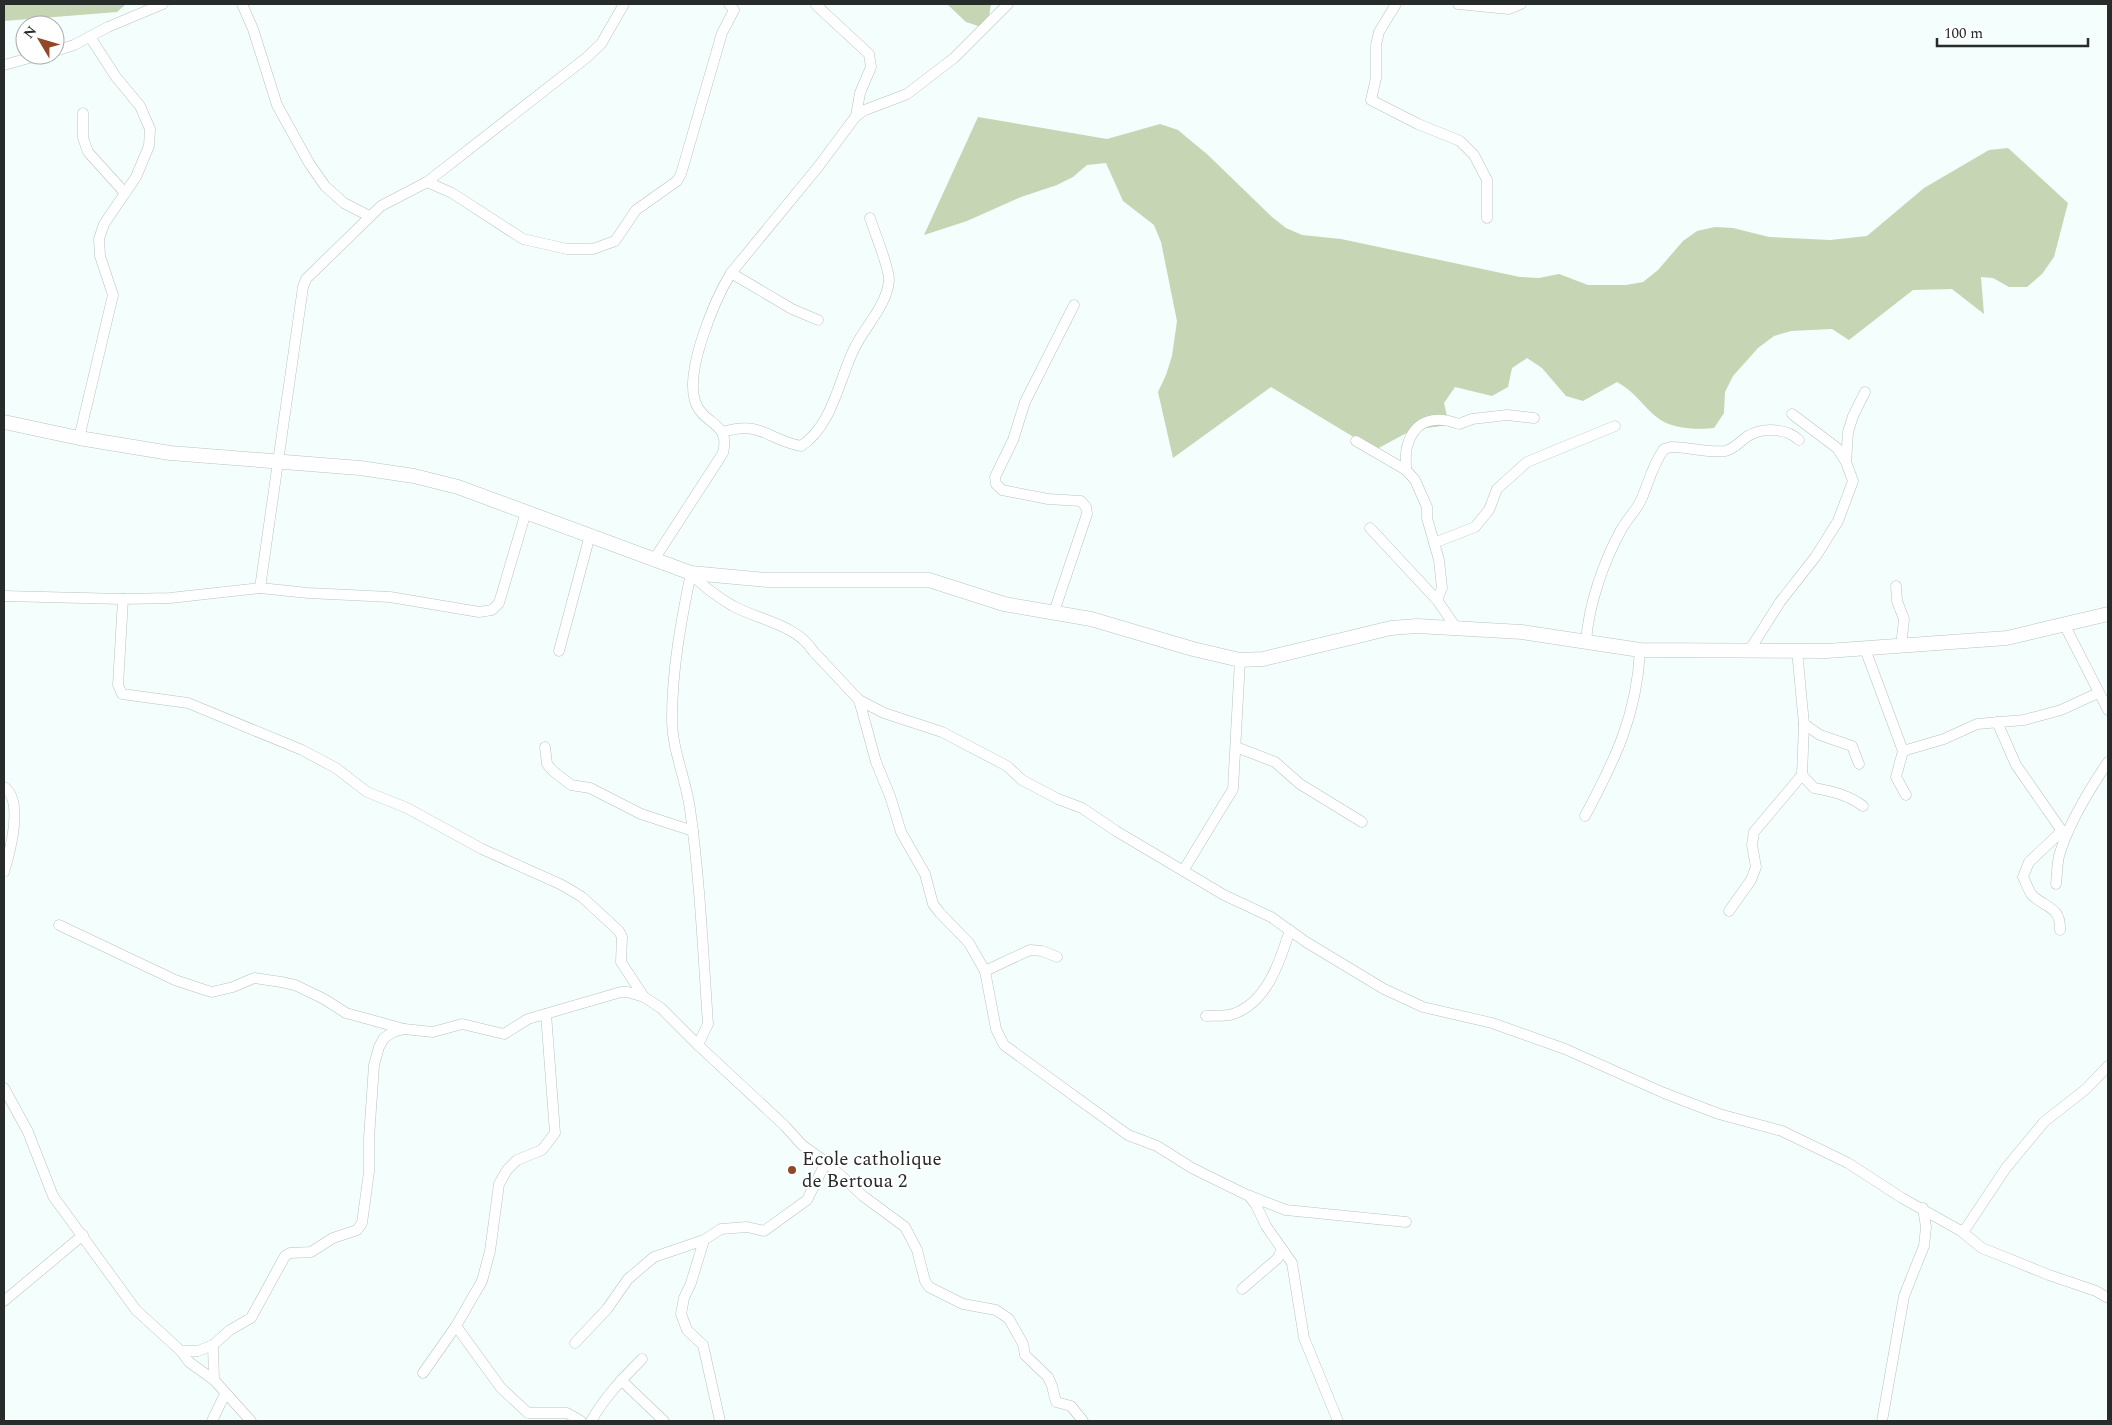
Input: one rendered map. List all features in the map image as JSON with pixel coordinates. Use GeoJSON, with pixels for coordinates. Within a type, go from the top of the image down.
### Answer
{"type":"FeatureCollection","features":[{"type":"Feature","properties":{"kind":"street"},"geometry":{"type":"LineString","coordinates":[[65,48],[74,46],[90,36],[163,4]]}},
{"type":"Feature","properties":{"kind":"street"},"geometry":{"type":"LineString","coordinates":[[242,4],[253,29],[278,104],[309,163],[325,186],[344,203],[369,216]]}},
{"type":"Feature","properties":{"kind":"street"},"geometry":{"type":"LineString","coordinates":[[260,588],[303,286],[314,269],[381,206],[427,182],[586,58],[601,44],[624,4]]}},
{"type":"Feature","properties":{"kind":"street"},"geometry":{"type":"LineString","coordinates":[[427,182],[452,193],[523,239],[567,250],[593,249],[615,241],[636,210],[677,181],[681,174],[722,34],[734,10],[729,4]]}},
{"type":"Feature","properties":{"kind":"street"},"geometry":{"type":"LineString","coordinates":[[655,558],[723,453],[726,441],[724,432],[698,410],[694,398],[693,378],[702,340],[720,290],[731,273],[818,167],[856,116],[865,110],[907,94],[954,58],[1008,4]]}},
{"type":"Feature","properties":{"kind":"street"},"geometry":{"type":"LineString","coordinates":[[1396,4],[1389,13],[1378,38],[1376,78],[1371,100],[1418,124],[1460,141],[1474,155],[1487,180],[1487,218]]}},
{"type":"Feature","properties":{"kind":"street"},"geometry":{"type":"LineString","coordinates":[[1458,4],[1509,9],[1521,4]]}},
{"type":"Feature","properties":{"kind":"street"},"geometry":{"type":"LineString","coordinates":[[816,5],[868,54],[871,67],[860,93],[856,116]]}},
{"type":"Feature","properties":{"kind":"street"},"geometry":{"type":"LineString","coordinates":[[79,438],[113,295],[100,256],[99,239],[104,224],[136,177],[149,146],[150,129],[140,106],[116,78],[90,36]]}},
{"type":"Feature","properties":{"kind":"street"},"geometry":{"type":"LineString","coordinates":[[83,113],[84,138],[88,152],[125,193]]}},
{"type":"Feature","properties":{"kind":"street"},"geometry":{"type":"LineString","coordinates":[[724,432],[739,427],[754,427],[791,444],[801,446],[823,420],[854,349],[886,296],[889,278],[870,218]]}},
{"type":"Feature","properties":{"kind":"street"},"geometry":{"type":"LineString","coordinates":[[731,273],[792,309],[818,320]]}},
{"type":"Feature","properties":{"kind":"street"},"geometry":{"type":"LineString","coordinates":[[1054,612],[1087,514],[1086,507],[1081,501],[1048,499],[1002,490],[996,484],[995,477],[1013,440],[1025,402],[1074,305]]}},
{"type":"Feature","properties":{"kind":"street"},"geometry":{"type":"LineString","coordinates":[[1846,462],[1848,432],[1853,416],[1865,392]]}},
{"type":"Feature","properties":{"kind":"street"},"geometry":{"type":"LineString","coordinates":[[1749,651],[1780,602],[1816,556],[1838,521],[1852,482],[1846,462],[1837,448],[1792,414]]}},
{"type":"Feature","properties":{"kind":"street"},"geometry":{"type":"LineString","coordinates":[[1406,470],[1406,451],[1410,439],[1420,426],[1430,420],[1442,418],[1459,424],[1472,419],[1504,415],[1534,418]]}},
{"type":"Feature","properties":{"kind":"street"},"geometry":{"type":"LineString","coordinates":[[4,422],[79,438],[170,453],[360,468],[414,476],[458,487],[655,558],[691,573],[767,580],[929,580],[1004,604],[1091,619],[1200,651],[1240,660],[1271,657],[1391,628],[1417,626],[1522,632],[1640,650],[1797,651],[1901,647],[2007,638],[2065,626],[2108,614]]}},
{"type":"Feature","properties":{"kind":"street"},"geometry":{"type":"LineString","coordinates":[[1434,544],[1479,524],[1489,510],[1497,488],[1527,462],[1615,426]]}},
{"type":"Feature","properties":{"kind":"street"},"geometry":{"type":"LineString","coordinates":[[1586,641],[1588,619],[1614,546],[1642,498],[1650,474],[1664,449],[1671,447],[1714,451],[1731,450],[1748,436],[1764,430],[1782,431],[1799,440]]}},
{"type":"Feature","properties":{"kind":"street"},"geometry":{"type":"LineString","coordinates":[[1356,442],[1406,470],[1415,480],[1427,507],[1427,518],[1440,560],[1442,588],[1437,600]]}},
{"type":"Feature","properties":{"kind":"street"},"geometry":{"type":"LineString","coordinates":[[4,596],[123,599],[170,598],[260,588],[308,593],[390,597],[479,612],[492,610],[498,603],[503,590],[526,512]]}},
{"type":"Feature","properties":{"kind":"street"},"geometry":{"type":"LineString","coordinates":[[1370,528],[1437,600],[1457,629]]}},
{"type":"Feature","properties":{"kind":"street"},"geometry":{"type":"LineString","coordinates":[[559,651],[590,535]]}},
{"type":"Feature","properties":{"kind":"street"},"geometry":{"type":"LineString","coordinates":[[691,573],[701,584],[734,606],[798,634],[859,700],[884,713],[942,732],[1007,766],[1022,780],[1058,799],[1082,808],[1224,895],[1272,917],[1384,989],[1423,1007],[1492,1023],[1566,1049],[1664,1093],[1719,1114],[1782,1131],[1848,1163],[1902,1198],[1923,1208],[1961,1231],[1982,1248],[2049,1275],[2096,1291],[2108,1298]]}},
{"type":"Feature","properties":{"kind":"street"},"geometry":{"type":"LineString","coordinates":[[691,573],[678,636],[672,720],[675,747],[689,798],[699,875],[708,1024],[698,1045]]}},
{"type":"Feature","properties":{"kind":"street"},"geometry":{"type":"LineString","coordinates":[[1896,586],[1897,601],[1904,619],[1901,647]]}},
{"type":"Feature","properties":{"kind":"street"},"geometry":{"type":"LineString","coordinates":[[123,599],[118,685],[122,694],[188,704],[302,750],[336,768],[367,792],[407,808],[482,849],[562,885],[582,897],[620,931],[622,937],[621,962],[644,997]]}},
{"type":"Feature","properties":{"kind":"street"},"geometry":{"type":"LineString","coordinates":[[2065,626],[2108,710]]}},
{"type":"Feature","properties":{"kind":"street"},"geometry":{"type":"LineString","coordinates":[[1865,649],[1903,751],[1896,777],[1906,795]]}},
{"type":"Feature","properties":{"kind":"street"},"geometry":{"type":"LineString","coordinates":[[1585,816],[1614,762],[1630,718],[1639,682],[1640,650]]}},
{"type":"Feature","properties":{"kind":"street"},"geometry":{"type":"LineString","coordinates":[[1729,910],[1751,880],[1756,867],[1752,846],[1754,832],[1802,775],[1804,724],[1797,651]]}},
{"type":"Feature","properties":{"kind":"street"},"geometry":{"type":"LineString","coordinates":[[1183,871],[1234,789],[1240,660]]}},
{"type":"Feature","properties":{"kind":"street"},"geometry":{"type":"LineString","coordinates":[[1903,751],[1944,739],[1977,724],[2024,720],[2061,710],[2098,693]]}},
{"type":"Feature","properties":{"kind":"street"},"geometry":{"type":"LineString","coordinates":[[859,700],[876,762],[890,796],[901,832],[925,874],[933,904],[969,943],[985,971],[996,1029],[1004,1045],[1015,1056],[1128,1135],[1157,1146],[1192,1168],[1249,1196],[1286,1210],[1406,1222]]}},
{"type":"Feature","properties":{"kind":"street"},"geometry":{"type":"LineString","coordinates":[[1997,722],[2016,765],[2062,831],[2030,862],[2023,877],[2033,895],[2056,912],[2060,919],[2060,930]]}},
{"type":"Feature","properties":{"kind":"street"},"geometry":{"type":"LineString","coordinates":[[1804,724],[1820,735],[1852,746],[1859,764]]}},
{"type":"Feature","properties":{"kind":"street"},"geometry":{"type":"LineString","coordinates":[[545,747],[547,764],[553,772],[571,785],[590,788],[641,814],[693,831]]}},
{"type":"Feature","properties":{"kind":"street"},"geometry":{"type":"LineString","coordinates":[[1236,747],[1274,762],[1300,784],[1362,822]]}},
{"type":"Feature","properties":{"kind":"street"},"geometry":{"type":"LineString","coordinates":[[2056,884],[2059,858],[2064,842],[2094,783],[2108,762]]}},
{"type":"Feature","properties":{"kind":"street"},"geometry":{"type":"LineString","coordinates":[[1802,775],[1814,788],[1829,790],[1852,798],[1863,806]]}},
{"type":"Feature","properties":{"kind":"street"},"geometry":{"type":"LineString","coordinates":[[4,787],[13,796],[15,809],[8,859],[4,872]]}},
{"type":"Feature","properties":{"kind":"street"},"geometry":{"type":"LineString","coordinates":[[59,925],[175,980],[204,990],[212,992],[233,987],[254,978],[280,982],[295,985],[317,995],[346,1013],[404,1029],[433,1032],[462,1024],[504,1034],[528,1019],[621,992],[644,997],[661,1008],[785,1126],[802,1145],[826,1162],[863,1196],[905,1227],[918,1250],[924,1281],[929,1287],[962,1304],[996,1310],[1009,1319],[1023,1344],[1026,1355],[1052,1386],[1056,1402],[1071,1406],[1083,1421]]}},
{"type":"Feature","properties":{"kind":"street"},"geometry":{"type":"LineString","coordinates":[[1206,1016],[1232,1015],[1248,1007],[1263,991],[1278,967],[1290,930]]}},
{"type":"Feature","properties":{"kind":"street"},"geometry":{"type":"LineString","coordinates":[[985,971],[1030,950],[1042,951],[1057,957]]}},
{"type":"Feature","properties":{"kind":"street"},"geometry":{"type":"LineString","coordinates":[[423,1373],[456,1326],[482,1281],[490,1251],[498,1184],[507,1170],[517,1160],[542,1150],[555,1133],[546,1014]]}},
{"type":"Feature","properties":{"kind":"street"},"geometry":{"type":"LineString","coordinates":[[181,1351],[198,1351],[212,1345],[230,1330],[251,1318],[285,1256],[290,1253],[311,1252],[333,1238],[357,1230],[362,1224],[369,1172],[369,1138],[374,1065],[379,1047],[384,1038],[393,1032],[404,1029]]}},
{"type":"Feature","properties":{"kind":"street"},"geometry":{"type":"LineString","coordinates":[[1961,1231],[1966,1228],[2006,1168],[2044,1122],[2086,1089],[2108,1066]]}},
{"type":"Feature","properties":{"kind":"street"},"geometry":{"type":"LineString","coordinates":[[4,1088],[28,1132],[50,1190],[136,1310],[181,1351],[189,1362],[214,1380],[251,1421]]}},
{"type":"Feature","properties":{"kind":"street"},"geometry":{"type":"LineString","coordinates":[[575,1343],[607,1309],[628,1279],[654,1256],[704,1240],[721,1229],[748,1227],[764,1231],[807,1200],[826,1162]]}},
{"type":"Feature","properties":{"kind":"street"},"geometry":{"type":"LineString","coordinates":[[1249,1196],[1292,1263],[1304,1338],[1333,1419]]}},
{"type":"Feature","properties":{"kind":"street"},"geometry":{"type":"LineString","coordinates":[[1882,1421],[1904,1296],[1924,1246],[1926,1227],[1923,1208]]}},
{"type":"Feature","properties":{"kind":"street"},"geometry":{"type":"LineString","coordinates":[[4,1302],[83,1235]]}},
{"type":"Feature","properties":{"kind":"street"},"geometry":{"type":"LineString","coordinates":[[704,1240],[691,1283],[684,1298],[681,1314],[687,1330],[703,1345],[720,1421]]}},
{"type":"Feature","properties":{"kind":"street"},"geometry":{"type":"LineString","coordinates":[[1242,1289],[1277,1258],[1282,1250]]}},
{"type":"Feature","properties":{"kind":"street"},"geometry":{"type":"LineString","coordinates":[[456,1326],[501,1388],[528,1413],[567,1413],[581,1421]]}},
{"type":"Feature","properties":{"kind":"street"},"geometry":{"type":"LineString","coordinates":[[212,1345],[214,1380]]}},
{"type":"Feature","properties":{"kind":"street"},"geometry":{"type":"LineString","coordinates":[[591,1421],[602,1402],[620,1380],[642,1359]]}},
{"type":"Feature","properties":{"kind":"street"},"geometry":{"type":"LineString","coordinates":[[620,1380],[664,1421]]}},
{"type":"Feature","properties":{"kind":"street"},"geometry":{"type":"LineString","coordinates":[[212,1421],[225,1394]]}},
{"type":"Feature","properties":{"kind":"green space"},"geometry":{"type":"Polygon","coordinates":[[[4,4],[126,4],[117,12],[65,16],[15,15],[15,20],[4,21],[4,4]]]}},
{"type":"Feature","properties":{"kind":"green space"},"geometry":{"type":"Polygon","coordinates":[[[947,4],[991,4],[987,29],[966,22],[947,4]]]}},
{"type":"Feature","properties":{"kind":"green space"},"geometry":{"type":"Polygon","coordinates":[[[978,117],[1107,139],[1160,124],[1178,130],[1208,155],[1272,217],[1286,228],[1302,235],[1341,239],[1520,277],[1539,278],[1559,274],[1588,285],[1626,285],[1643,282],[1658,270],[1683,241],[1697,231],[1715,227],[1733,228],[1769,237],[1830,240],[1867,236],[1924,188],[1989,150],[2008,148],[2068,203],[2054,257],[2042,274],[2027,287],[2009,287],[1993,278],[1981,277],[1984,314],[1952,289],[1913,290],[1849,340],[1832,329],[1791,331],[1774,336],[1758,348],[1733,376],[1725,392],[1724,413],[1714,428],[1685,428],[1663,422],[1630,391],[1617,382],[1583,401],[1566,396],[1542,368],[1527,358],[1512,368],[1508,387],[1492,396],[1455,387],[1444,403],[1449,425],[1412,430],[1375,450],[1271,387],[1173,458],[1158,392],[1172,356],[1177,321],[1161,242],[1154,225],[1123,201],[1106,163],[1087,165],[1073,177],[1057,185],[1021,197],[967,221],[924,235],[978,117]]]}},
{"type":"Feature","properties":{"kind":"place","name":"Ecole catholique de Bertoua 2"},"geometry":{"type":"Point","coordinates":[792,1170]}}]}
